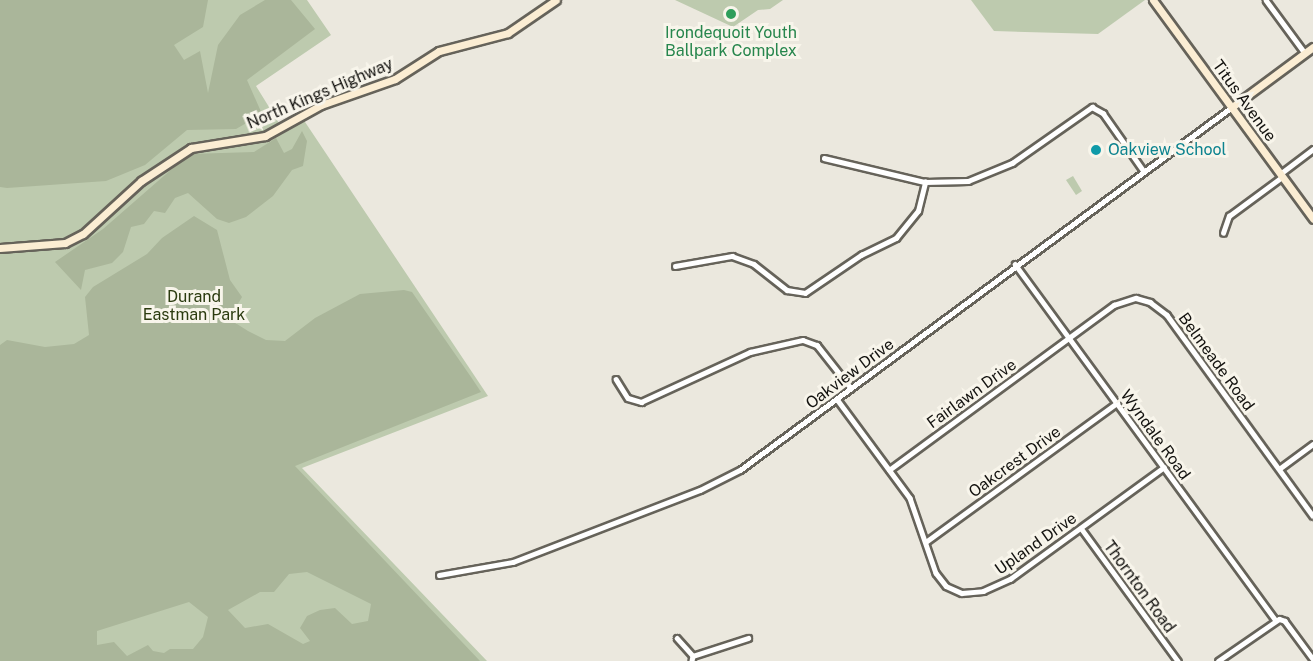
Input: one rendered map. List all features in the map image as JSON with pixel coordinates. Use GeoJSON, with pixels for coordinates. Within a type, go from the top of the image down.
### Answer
{"type":"FeatureCollection","features":[{"type":"Feature","properties":{"kind":"street","name":"North Kings Highway"},"geometry":{"type":"LineString","coordinates":[[0,248],[65,243],[84,234],[141,181],[191,147],[265,136],[321,105],[395,79],[439,51],[508,33],[556,0]]}},
{"type":"Feature","properties":{"kind":"street","name":"Titus Avenue"},"geometry":{"type":"LineString","coordinates":[[1153,0],[1313,219]]}},
{"type":"Feature","properties":{"kind":"street"},"geometry":{"type":"LineString","coordinates":[[1266,0],[1305,53]]}},
{"type":"Feature","properties":{"kind":"street"},"geometry":{"type":"LineString","coordinates":[[1232,107],[1313,47]]}},
{"type":"Feature","properties":{"kind":"street"},"geometry":{"type":"LineString","coordinates":[[824,158],[926,182],[958,183],[995,172],[1092,107],[1103,113],[1143,170]]}},
{"type":"Feature","properties":{"kind":"street","name":"Oakview Drive"},"geometry":{"type":"LineString","coordinates":[[439,575],[513,562],[700,490],[768,452],[1015,264],[1232,107]]}},
{"type":"Feature","properties":{"kind":"street"},"geometry":{"type":"LineString","coordinates":[[1223,233],[1229,216],[1313,149]]}},
{"type":"Feature","properties":{"kind":"street"},"geometry":{"type":"LineString","coordinates":[[675,266],[732,256],[754,264],[787,290],[805,293],[861,255],[896,238],[918,212],[926,182]]}},
{"type":"Feature","properties":{"kind":"street","name":"Wyndale Road"},"geometry":{"type":"LineString","coordinates":[[1015,264],[1275,619]]}},
{"type":"Feature","properties":{"kind":"street","name":"Belmeade Road"},"geometry":{"type":"LineString","coordinates":[[1070,338],[1124,300],[1144,299],[1156,306],[1174,323],[1313,516]]}},
{"type":"Feature","properties":{"kind":"street","name":"Fairlawn Drive"},"geometry":{"type":"LineString","coordinates":[[889,470],[1070,338]]}},
{"type":"Feature","properties":{"kind":"street"},"geometry":{"type":"LineString","coordinates":[[616,379],[628,398],[641,402],[750,352],[803,340],[817,345],[851,388]]}},
{"type":"Feature","properties":{"kind":"street","name":"Upland Drive"},"geometry":{"type":"LineString","coordinates":[[837,399],[913,505],[940,580],[953,590],[970,594],[1010,579],[1164,467]]}},
{"type":"Feature","properties":{"kind":"street","name":"Oakcrest Drive"},"geometry":{"type":"LineString","coordinates":[[927,541],[1117,403]]}},
{"type":"Feature","properties":{"kind":"street"},"geometry":{"type":"LineString","coordinates":[[1279,469],[1313,444]]}},
{"type":"Feature","properties":{"kind":"street","name":"Thornton Road"},"geometry":{"type":"LineString","coordinates":[[1081,528],[1178,661]]}},
{"type":"Feature","properties":{"kind":"street"},"geometry":{"type":"LineString","coordinates":[[1218,661],[1275,619],[1285,621],[1313,659]]}},
{"type":"Feature","properties":{"kind":"street"},"geometry":{"type":"LineString","coordinates":[[677,638],[693,659],[748,638]]}},
{"type":"Feature","properties":{"kind":"green space","name":"Durand Eastman Park"},"geometry":{"type":"Polygon","coordinates":[[[0,0],[307,0],[331,35],[256,86],[282,128],[301,116],[488,396],[302,468],[487,661],[0,661],[0,0]]]}},
{"type":"Feature","properties":{"kind":"green space"},"geometry":{"type":"Polygon","coordinates":[[[0,0],[208,0],[203,27],[174,45],[184,60],[200,51],[208,93],[218,45],[240,15],[265,0],[291,0],[315,29],[247,80],[262,114],[236,129],[187,130],[145,165],[106,181],[7,188],[0,187],[0,0]]]}},
{"type":"Feature","properties":{"kind":"green space","name":"Irondequoit Youth Ballpark Complex"},"geometry":{"type":"Polygon","coordinates":[[[675,0],[783,0],[770,9],[758,10],[733,27],[675,0]]]}},
{"type":"Feature","properties":{"kind":"green space"},"geometry":{"type":"Polygon","coordinates":[[[971,0],[1145,0],[1098,34],[994,31],[971,0]]]}},
{"type":"Feature","properties":{"kind":"green space"},"geometry":{"type":"Polygon","coordinates":[[[302,131],[307,141],[303,166],[292,170],[273,196],[246,217],[229,223],[217,219],[188,193],[175,198],[165,213],[154,211],[144,224],[131,227],[123,252],[112,263],[85,270],[81,290],[55,262],[103,229],[189,154],[254,152],[276,138],[284,153],[292,149],[302,131]]]}},
{"type":"Feature","properties":{"kind":"green space"},"geometry":{"type":"Polygon","coordinates":[[[1073,176],[1082,191],[1076,195],[1066,180],[1073,176]]]}},
{"type":"Feature","properties":{"kind":"green space"},"geometry":{"type":"Polygon","coordinates":[[[194,216],[217,230],[230,280],[242,297],[229,319],[266,340],[285,341],[315,318],[360,294],[404,290],[412,292],[481,392],[295,466],[480,661],[0,661],[0,345],[7,340],[45,347],[74,344],[89,335],[85,297],[93,287],[147,254],[162,238],[194,216]],[[307,572],[289,574],[274,592],[260,592],[228,610],[245,628],[268,624],[303,644],[310,641],[300,628],[307,616],[320,610],[335,608],[352,624],[368,621],[371,604],[307,572]],[[189,602],[97,631],[97,645],[114,642],[127,656],[148,645],[153,651],[164,653],[170,649],[193,649],[203,637],[208,617],[189,602]]]}},
{"type":"Feature","properties":{"kind":"place","name":"Irondequoit Youth Ballpark Complex"},"geometry":{"type":"Point","coordinates":[731,14]}},
{"type":"Feature","properties":{"kind":"place","name":"Oakview School"},"geometry":{"type":"Point","coordinates":[1096,150]}}]}
